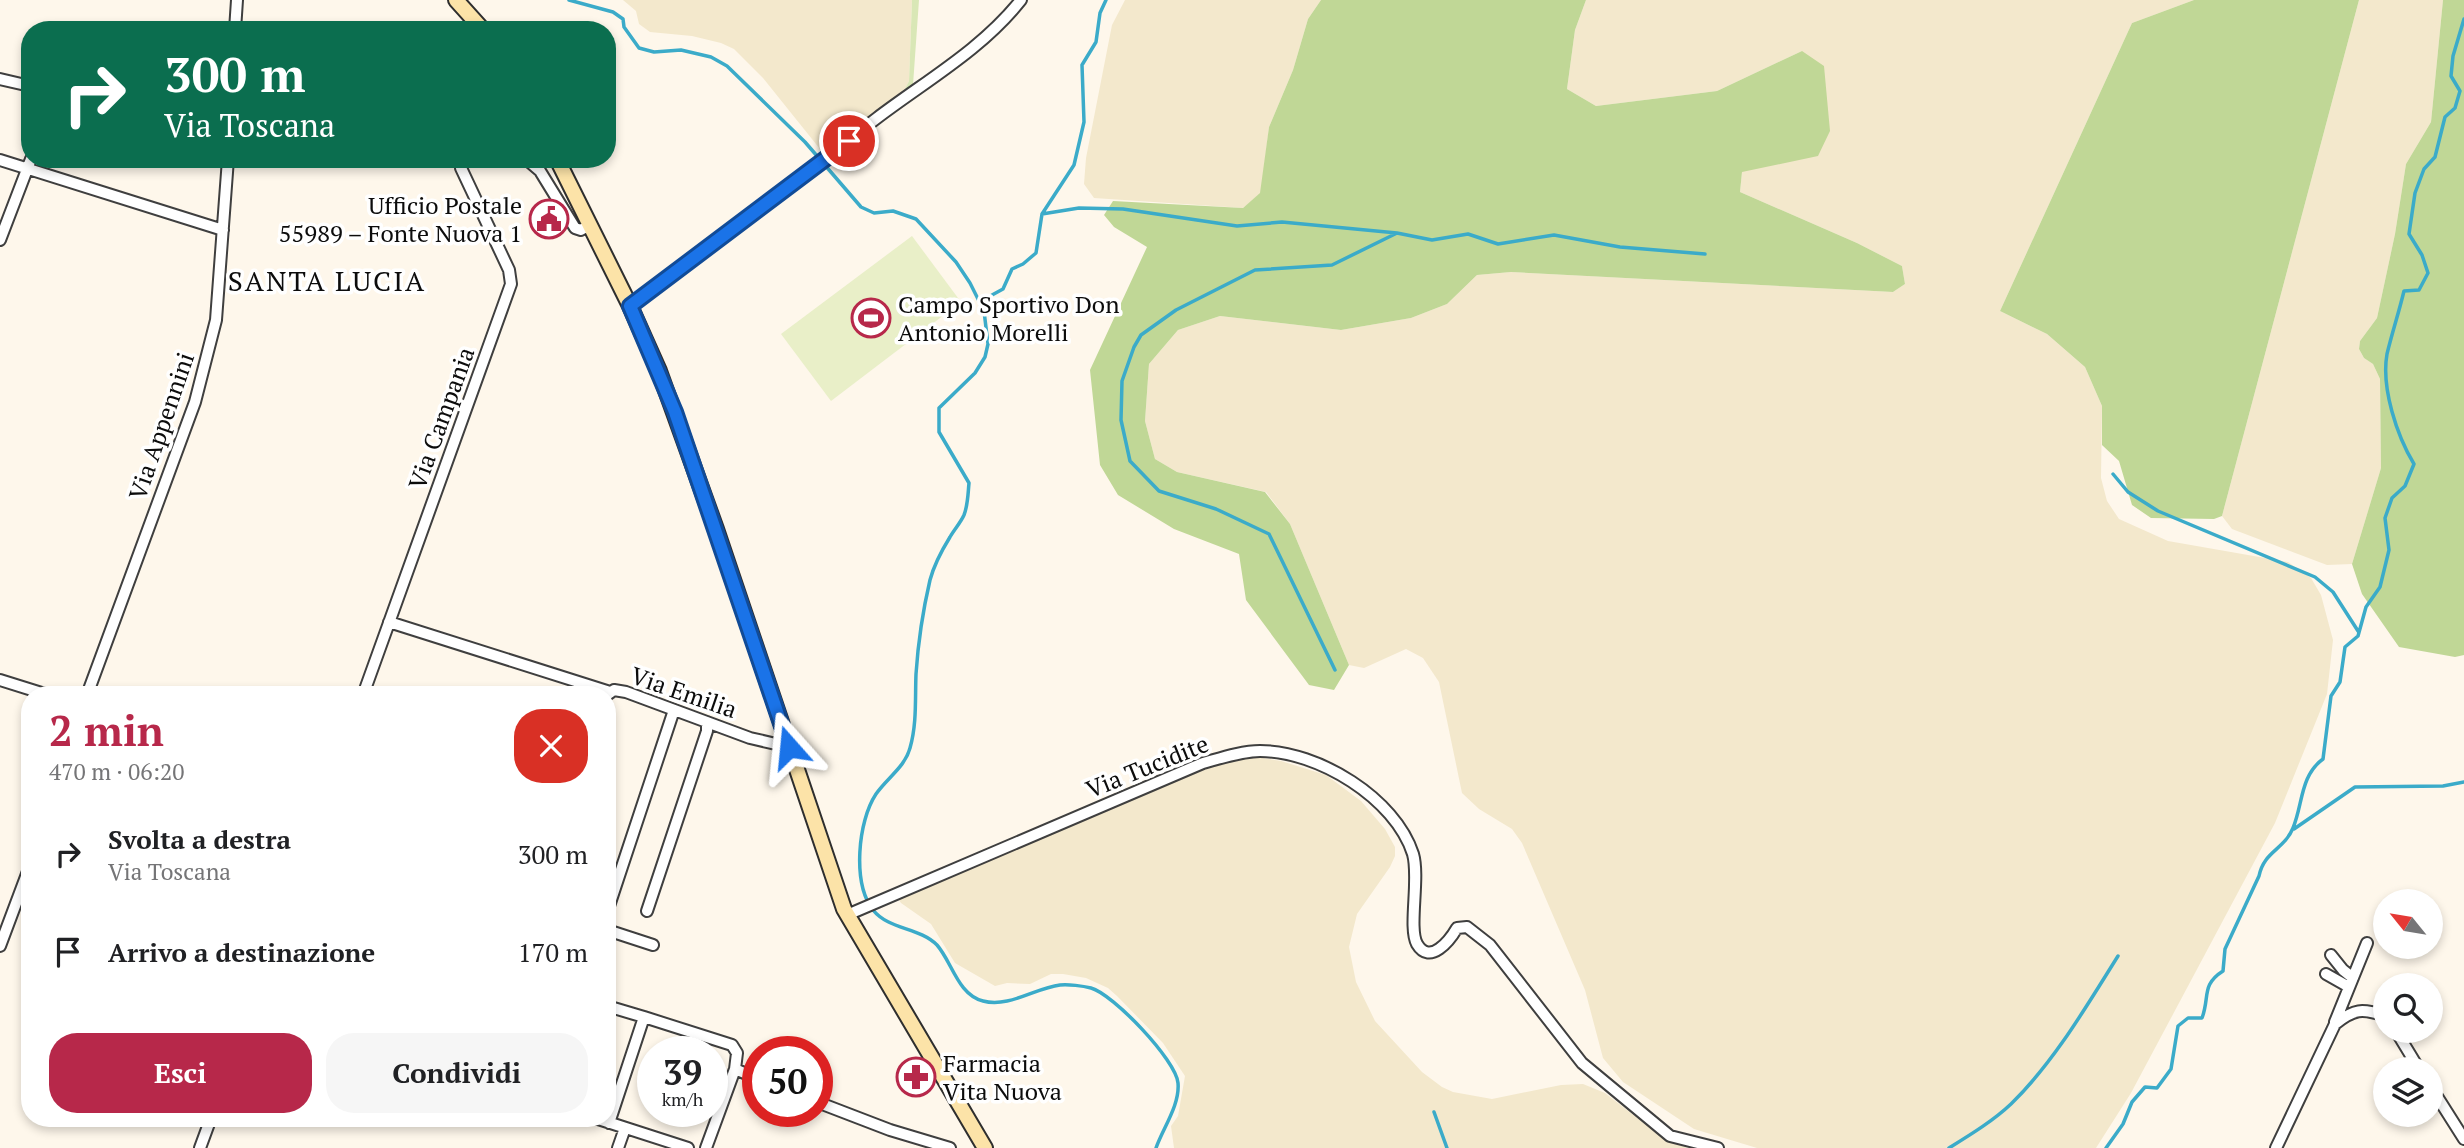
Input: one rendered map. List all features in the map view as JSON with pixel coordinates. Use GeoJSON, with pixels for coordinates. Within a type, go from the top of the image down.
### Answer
{"type":"FeatureCollection","features":[{"type":"Feature","properties":{"kind":"main road"},"geometry":{"type":"LineString","coordinates":[[456,0],[475,21]]}},
{"type":"Feature","properties":{"kind":"main road"},"geometry":{"type":"LineString","coordinates":[[562,168],[656,362],[789,747],[853,912],[985,1148]]}},
{"type":"Feature","properties":{"kind":"street"},"geometry":{"type":"LineString","coordinates":[[236,21],[237,0]]}},
{"type":"Feature","properties":{"kind":"street"},"geometry":{"type":"LineString","coordinates":[[630,306],[878,117],[953,66],[993,31],[1020,0]]}},
{"type":"Feature","properties":{"kind":"street"},"geometry":{"type":"LineString","coordinates":[[0,79],[21,84]]}},
{"type":"Feature","properties":{"kind":"street"},"geometry":{"type":"LineString","coordinates":[[0,160],[21,162]]}},
{"type":"Feature","properties":{"kind":"street"},"geometry":{"type":"LineString","coordinates":[[0,240],[27,168]]}},
{"type":"Feature","properties":{"kind":"street"},"geometry":{"type":"LineString","coordinates":[[43,168],[223,230]]}},
{"type":"Feature","properties":{"kind":"street","name":"Via Appennini"},"geometry":{"type":"LineString","coordinates":[[90,686],[195,402],[211,367],[227,168]]}},
{"type":"Feature","properties":{"kind":"street","name":"Via Campania"},"geometry":{"type":"LineString","coordinates":[[366,686],[511,284],[509,270],[461,168]]}},
{"type":"Feature","properties":{"kind":"street"},"geometry":{"type":"LineString","coordinates":[[537,168],[575,228],[581,230],[590,225]]}},
{"type":"Feature","properties":{"kind":"street","name":"Via Emilia"},"geometry":{"type":"LineString","coordinates":[[389,622],[587,686]]}},
{"type":"Feature","properties":{"kind":"street"},"geometry":{"type":"LineString","coordinates":[[0,680],[21,687]]}},
{"type":"Feature","properties":{"kind":"street","name":"Via Emilia"},"geometry":{"type":"LineString","coordinates":[[616,693],[626,692],[750,738],[789,747]]}},
{"type":"Feature","properties":{"kind":"street"},"geometry":{"type":"LineString","coordinates":[[616,885],[674,710]]}},
{"type":"Feature","properties":{"kind":"street"},"geometry":{"type":"LineString","coordinates":[[647,911],[707,731],[707,722]]}},
{"type":"Feature","properties":{"kind":"street","name":"Via Tucidite"},"geometry":{"type":"LineString","coordinates":[[853,912],[1203,764],[1260,751],[1293,755],[1350,779],[1388,814],[1404,837],[1415,869],[1413,931],[1418,946],[1435,952],[1446,944],[1457,928],[1467,928],[1490,945],[1582,1063],[1670,1136],[1718,1148]]}},
{"type":"Feature","properties":{"kind":"street"},"geometry":{"type":"LineString","coordinates":[[0,946],[21,890]]}},
{"type":"Feature","properties":{"kind":"street"},"geometry":{"type":"LineString","coordinates":[[616,933],[653,945]]}},
{"type":"Feature","properties":{"kind":"street"},"geometry":{"type":"LineString","coordinates":[[2276,1148],[2335,1024],[2367,943]]}},
{"type":"Feature","properties":{"kind":"street"},"geometry":{"type":"LineString","coordinates":[[2331,955],[2351,983]]}},
{"type":"Feature","properties":{"kind":"street"},"geometry":{"type":"LineString","coordinates":[[2326,974],[2351,983]]}},
{"type":"Feature","properties":{"kind":"street"},"geometry":{"type":"LineString","coordinates":[[616,1009],[732,1045],[737,1053],[735,1069],[706,1148]]}},
{"type":"Feature","properties":{"kind":"street"},"geometry":{"type":"LineString","coordinates":[[2335,1024],[2350,1013],[2373,1012]]}},
{"type":"Feature","properties":{"kind":"street"},"geometry":{"type":"LineString","coordinates":[[616,1101],[643,1017]]}},
{"type":"Feature","properties":{"kind":"street"},"geometry":{"type":"LineString","coordinates":[[735,1069],[742,1072]]}},
{"type":"Feature","properties":{"kind":"street"},"geometry":{"type":"LineString","coordinates":[[2443,1106],[2464,1139]]}},
{"type":"Feature","properties":{"kind":"street"},"geometry":{"type":"LineString","coordinates":[[833,1108],[890,1130],[950,1148]]}},
{"type":"Feature","properties":{"kind":"street"},"geometry":{"type":"LineString","coordinates":[[616,1125],[688,1148]]}},
{"type":"Feature","properties":{"kind":"street"},"geometry":{"type":"LineString","coordinates":[[200,1148],[208,1127]]}},
{"type":"Feature","properties":{"kind":"street"},"geometry":{"type":"LineString","coordinates":[[618,1148],[625,1128]]}},
{"type":"Feature","properties":{"kind":"shaded area"},"geometry":{"type":"Polygon","coordinates":[[[623,0],[912,0],[909,81],[903,93],[824,154],[763,78],[734,49],[692,36],[650,32],[639,24],[636,11],[623,0]]]}},
{"type":"Feature","properties":{"kind":"shaded area"},"geometry":{"type":"Polygon","coordinates":[[[1125,0],[1321,0],[1308,19],[1293,70],[1269,127],[1261,193],[1243,208],[1094,198],[1084,184],[1086,158],[1112,25],[1125,0]]]}},
{"type":"Feature","properties":{"kind":"shaded area"},"geometry":{"type":"Polygon","coordinates":[[[1586,0],[2194,0],[2132,23],[2000,311],[2047,334],[2085,367],[2102,406],[2101,478],[2107,501],[2119,519],[2168,541],[2288,562],[2311,578],[2321,595],[2333,640],[2327,694],[2275,823],[2131,1093],[2096,1148],[1757,1148],[1694,1129],[1623,1082],[1603,1058],[1585,990],[1522,843],[1512,829],[1479,809],[1462,793],[1439,682],[1423,658],[1406,649],[1364,668],[1349,665],[1290,524],[1266,492],[1177,472],[1155,459],[1145,421],[1149,364],[1178,330],[1220,316],[1341,330],[1411,318],[1447,304],[1477,275],[1511,272],[1893,292],[1905,284],[1902,266],[1857,243],[1740,192],[1742,172],[1802,51],[1717,91],[1596,106],[1567,89],[1575,30],[1586,0]]]}},
{"type":"Feature","properties":{"kind":"shaded area"},"geometry":{"type":"Polygon","coordinates":[[[2359,0],[2443,0],[2431,122],[2406,164],[2395,234],[2377,318],[2360,341],[2359,349],[2364,358],[2373,364],[2380,379],[2381,468],[2352,564],[2327,565],[2232,529],[2222,516],[2359,0]]]}},
{"type":"Feature","properties":{"kind":"shaded area"},"geometry":{"type":"Polygon","coordinates":[[[1251,756],[1281,761],[1326,775],[1361,801],[1385,829],[1395,847],[1395,856],[1390,867],[1357,914],[1349,947],[1356,982],[1375,1021],[1422,1072],[1453,1092],[1492,1099],[1561,1085],[1583,1084],[1605,1093],[1667,1141],[1688,1148],[1174,1148],[1171,1126],[1178,1116],[1185,1076],[1163,1043],[1117,996],[1108,988],[1086,978],[1063,974],[1051,974],[1030,984],[1007,983],[995,986],[955,963],[931,924],[901,903],[897,897],[1214,763],[1251,756]]]}},
{"type":"Feature","properties":{"kind":"green space"},"geometry":{"type":"Polygon","coordinates":[[[912,0],[919,0],[913,85],[909,91],[903,93],[909,81],[912,0]]]}},
{"type":"Feature","properties":{"kind":"green space"},"geometry":{"type":"Polygon","coordinates":[[[1321,0],[1586,0],[1575,30],[1567,89],[1596,106],[1717,91],[1802,51],[1824,66],[1830,131],[1818,156],[1742,172],[1740,192],[1857,243],[1902,266],[1905,284],[1893,292],[1511,272],[1477,275],[1447,304],[1411,318],[1341,330],[1220,316],[1178,330],[1149,364],[1145,421],[1155,459],[1177,472],[1265,492],[1290,524],[1349,665],[1334,690],[1309,685],[1246,600],[1239,554],[1174,529],[1118,495],[1100,465],[1090,370],[1147,247],[1114,227],[1104,215],[1113,201],[1243,208],[1260,193],[1269,127],[1293,70],[1308,19],[1321,0]]]}},
{"type":"Feature","properties":{"kind":"green space"},"geometry":{"type":"Polygon","coordinates":[[[2194,0],[2359,0],[2222,516],[2214,519],[2151,518],[2132,505],[2119,461],[2102,445],[2102,406],[2085,367],[2047,334],[2000,311],[2132,23],[2194,0]]]}},
{"type":"Feature","properties":{"kind":"green space"},"geometry":{"type":"Polygon","coordinates":[[[2443,0],[2464,0],[2464,655],[2455,657],[2399,647],[2362,594],[2352,564],[2381,468],[2380,379],[2373,364],[2364,358],[2359,349],[2360,341],[2377,318],[2395,234],[2406,164],[2431,122],[2443,0]]]}},
{"type":"Feature","properties":{"kind":"green space","name":"Campo Sportivo Don Antonio Morelli"},"geometry":{"type":"Polygon","coordinates":[[[912,236],[961,302],[831,401],[781,334],[912,236]]]}},
{"type":"Feature","properties":{"kind":"waterway"},"geometry":{"type":"LineString","coordinates":[[569,0],[613,12],[623,19],[624,27],[639,48],[654,52],[681,50],[711,57],[727,66],[805,142],[861,207],[874,213],[893,211],[916,219],[956,262],[970,283],[984,311],[988,344],[985,357],[975,373],[939,408],[939,432],[969,483],[967,503],[964,515],[941,552],[930,580],[918,651],[912,739],[908,755],[876,794],[865,820],[860,852],[862,884],[866,898],[880,917],[922,935],[937,945],[961,985],[974,998],[1002,1002],[1051,987],[1076,985],[1091,988],[1114,1002],[1142,1029],[1167,1059],[1178,1083],[1174,1108],[1156,1148]]}},
{"type":"Feature","properties":{"kind":"waterway"},"geometry":{"type":"LineString","coordinates":[[984,311],[992,295],[1003,289],[1012,269],[1036,253],[1042,214],[1074,165],[1084,122],[1082,65],[1096,42],[1100,13],[1106,0]]}},
{"type":"Feature","properties":{"kind":"waterway"},"geometry":{"type":"LineString","coordinates":[[2106,1148],[2123,1124],[2132,1102],[2145,1087],[2157,1088],[2171,1069],[2178,1026],[2188,1018],[2202,1018],[2209,986],[2223,971],[2225,949],[2265,861],[2285,841],[2293,828],[2306,782],[2323,759],[2331,696],[2340,682],[2345,647],[2358,636],[2366,607],[2380,587],[2389,550],[2385,518],[2392,498],[2405,486],[2414,464],[2402,440],[2388,396],[2387,354],[2404,291],[2419,290],[2428,273],[2422,255],[2409,234],[2415,193],[2424,169],[2435,157],[2445,117],[2455,108],[2460,91],[2451,76],[2453,56],[2464,19]]}},
{"type":"Feature","properties":{"kind":"waterway"},"geometry":{"type":"LineString","coordinates":[[1042,214],[1079,208],[1123,209],[1237,226],[1282,222],[1397,233],[1432,240],[1468,234],[1498,244],[1554,235],[1620,247],[1705,254]]}},
{"type":"Feature","properties":{"kind":"waterway"},"geometry":{"type":"LineString","coordinates":[[1335,670],[1269,534],[1216,509],[1159,491],[1130,461],[1121,420],[1122,381],[1141,335],[1176,310],[1255,270],[1332,265],[1397,233]]}},
{"type":"Feature","properties":{"kind":"waterway"},"geometry":{"type":"LineString","coordinates":[[2113,474],[2128,492],[2158,511],[2315,577],[2333,592],[2358,631]]}},
{"type":"Feature","properties":{"kind":"waterway"},"geometry":{"type":"LineString","coordinates":[[2294,829],[2355,787],[2443,786],[2464,782]]}},
{"type":"Feature","properties":{"kind":"waterway"},"geometry":{"type":"LineString","coordinates":[[1949,1148],[1997,1116],[2027,1088],[2069,1033],[2118,956]]}},
{"type":"Feature","properties":{"kind":"waterway"},"geometry":{"type":"LineString","coordinates":[[1434,1112],[1447,1148]]}},
{"type":"Feature","properties":{"kind":"place","name":"Ufficio Postale 55989 – Fonte Nuova 1"},"geometry":{"type":"Point","coordinates":[549,219]}},
{"type":"Feature","properties":{"kind":"place","name":"Campo Sportivo Don Antonio Morelli"},"geometry":{"type":"Point","coordinates":[871,318]}},
{"type":"Feature","properties":{"kind":"place","name":"Farmacia Vita Nuova"},"geometry":{"type":"Point","coordinates":[916,1077]}},
{"type":"Feature","properties":{"kind":"district","name":"SANTA LUCIA"},"geometry":{"type":"Point","coordinates":[327,280]}},
{"type":"Feature","properties":{"kind":"route"},"geometry":{"type":"LineString","coordinates":[[789,747],[675,412],[630,306],[849,141]]}}]}
